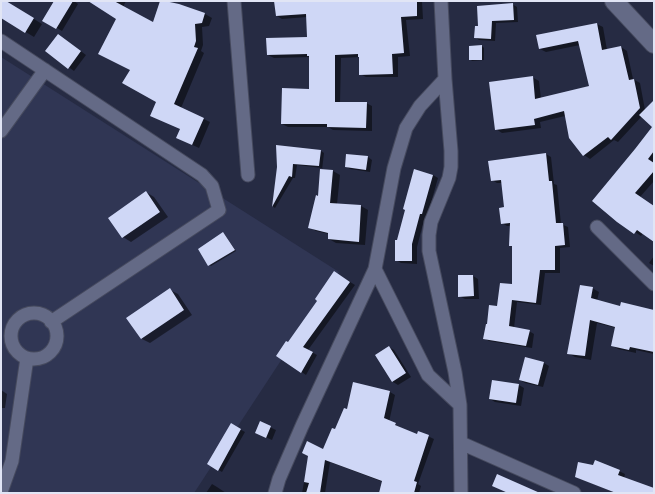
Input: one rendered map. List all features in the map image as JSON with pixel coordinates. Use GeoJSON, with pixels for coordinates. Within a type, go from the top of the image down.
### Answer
{"type":"FeatureCollection","features":[{"type":"Feature","properties":{"kind":"main road"},"geometry":{"type":"LineString","coordinates":[[614,1],[654,44]]}},
{"type":"Feature","properties":{"kind":"street"},"geometry":{"type":"LineString","coordinates":[[234,1],[248,175]]}},
{"type":"Feature","properties":{"kind":"street"},"geometry":{"type":"LineString","coordinates":[[442,1],[445,79],[451,167],[449,178],[431,222],[429,251],[455,372],[460,405],[461,493]]}},
{"type":"Feature","properties":{"kind":"street"},"geometry":{"type":"LineString","coordinates":[[1,41],[202,175],[212,186],[219,210],[51,322]]}},
{"type":"Feature","properties":{"kind":"street"},"geometry":{"type":"LineString","coordinates":[[1,131],[45,70]]}},
{"type":"Feature","properties":{"kind":"street"},"geometry":{"type":"LineString","coordinates":[[275,493],[279,479],[302,426],[375,269],[394,168],[406,128],[420,106],[445,79]]}},
{"type":"Feature","properties":{"kind":"street"},"geometry":{"type":"LineString","coordinates":[[596,227],[654,284]]}},
{"type":"Feature","properties":{"kind":"street"},"geometry":{"type":"LineString","coordinates":[[375,269],[428,375],[460,405]]}},
{"type":"Feature","properties":{"kind":"street"},"geometry":{"type":"LineString","coordinates":[[32,313],[46,317],[51,322],[55,328],[56,342],[53,349],[42,358],[27,358],[21,356],[12,344],[11,337],[6,328],[14,324],[19,318],[32,313]]}},
{"type":"Feature","properties":{"kind":"street"},"geometry":{"type":"LineString","coordinates":[[1,492],[12,461],[27,358]]}},
{"type":"Feature","properties":{"kind":"street"},"geometry":{"type":"LineString","coordinates":[[461,443],[574,493]]}},
{"type":"Feature","properties":{"kind":"shaded area"},"geometry":{"type":"Polygon","coordinates":[[[1,57],[339,272],[194,493],[1,493],[1,57]]]}},
{"type":"Feature","properties":{"kind":"building"},"geometry":{"type":"Polygon","coordinates":[[[1,1],[6,1],[34,18],[25,33],[1,18],[1,1]]]}},
{"type":"Feature","properties":{"kind":"building"},"geometry":{"type":"Polygon","coordinates":[[[54,1],[73,1],[56,29],[42,21],[54,1]]]}},
{"type":"Feature","properties":{"kind":"building"},"geometry":{"type":"Polygon","coordinates":[[[88,1],[114,1],[153,22],[160,1],[179,4],[205,13],[202,23],[195,24],[196,41],[194,47],[198,48],[174,104],[204,118],[192,145],[176,138],[180,129],[150,116],[156,102],[122,83],[130,70],[98,54],[116,19],[88,1]]]}},
{"type":"Feature","properties":{"kind":"building"},"geometry":{"type":"Polygon","coordinates":[[[274,1],[417,1],[417,16],[401,17],[404,53],[392,54],[393,74],[359,75],[358,54],[335,55],[335,102],[367,102],[366,128],[327,127],[327,124],[281,124],[282,88],[309,89],[309,56],[307,56],[307,54],[267,55],[266,38],[307,37],[306,14],[276,16],[274,1]]]}},
{"type":"Feature","properties":{"kind":"building"},"geometry":{"type":"Polygon","coordinates":[[[513,3],[514,20],[492,21],[491,39],[474,38],[475,26],[478,26],[477,6],[513,3]]]}},
{"type":"Feature","properties":{"kind":"building"},"geometry":{"type":"Polygon","coordinates":[[[597,23],[602,50],[621,46],[629,80],[634,79],[640,108],[611,140],[608,137],[583,156],[569,138],[564,111],[534,119],[535,125],[495,130],[489,82],[533,76],[535,99],[589,86],[578,41],[539,49],[536,35],[597,23]]]}},
{"type":"Feature","properties":{"kind":"building"},"geometry":{"type":"Polygon","coordinates":[[[58,34],[81,51],[68,69],[45,51],[58,34]]]}},
{"type":"Feature","properties":{"kind":"building"},"geometry":{"type":"Polygon","coordinates":[[[482,45],[482,60],[469,60],[469,46],[482,45]]]}},
{"type":"Feature","properties":{"kind":"building"},"geometry":{"type":"Polygon","coordinates":[[[654,100],[654,151],[648,159],[654,163],[654,171],[635,193],[654,206],[654,242],[637,230],[634,234],[592,201],[652,127],[639,115],[654,100]]]}},
{"type":"Feature","properties":{"kind":"building"},"geometry":{"type":"Polygon","coordinates":[[[276,145],[321,150],[319,166],[293,164],[292,177],[289,176],[272,207],[277,167],[276,145]]]}},
{"type":"Feature","properties":{"kind":"building"},"geometry":{"type":"Polygon","coordinates":[[[546,153],[549,181],[552,181],[556,223],[563,223],[565,245],[555,246],[555,270],[540,270],[536,303],[512,300],[509,326],[530,330],[526,346],[483,339],[487,324],[489,305],[497,306],[500,283],[512,284],[512,246],[509,246],[510,223],[501,224],[499,208],[504,207],[501,180],[491,181],[488,161],[546,153]]]}},
{"type":"Feature","properties":{"kind":"building"},"geometry":{"type":"Polygon","coordinates":[[[346,154],[368,156],[366,170],[345,167],[346,154]]]}},
{"type":"Feature","properties":{"kind":"building"},"geometry":{"type":"Polygon","coordinates":[[[320,169],[333,170],[330,203],[361,205],[359,242],[328,239],[328,233],[308,228],[316,195],[318,196],[320,169]]]}},
{"type":"Feature","properties":{"kind":"building"},"geometry":{"type":"Polygon","coordinates":[[[414,169],[433,175],[412,244],[412,261],[395,261],[395,240],[397,240],[405,210],[403,209],[414,169]]]}},
{"type":"Feature","properties":{"kind":"building"},"geometry":{"type":"Polygon","coordinates":[[[146,191],[160,212],[122,238],[108,218],[146,191]]]}},
{"type":"Feature","properties":{"kind":"building"},"geometry":{"type":"Polygon","coordinates":[[[223,232],[235,250],[208,266],[198,249],[223,232]]]}},
{"type":"Feature","properties":{"kind":"building"},"geometry":{"type":"Polygon","coordinates":[[[334,271],[350,282],[303,347],[313,352],[301,373],[276,356],[286,341],[288,342],[317,301],[315,299],[334,271]]]}},
{"type":"Feature","properties":{"kind":"building"},"geometry":{"type":"Polygon","coordinates":[[[458,275],[473,275],[474,296],[458,297],[458,275]]]}},
{"type":"Feature","properties":{"kind":"building"},"geometry":{"type":"Polygon","coordinates":[[[580,285],[593,287],[591,298],[620,306],[621,302],[654,310],[654,352],[630,347],[629,350],[611,346],[615,327],[590,320],[585,356],[567,354],[580,285]]]}},
{"type":"Feature","properties":{"kind":"building"},"geometry":{"type":"Polygon","coordinates":[[[170,288],[184,310],[141,339],[126,318],[170,288]]]}},
{"type":"Feature","properties":{"kind":"building"},"geometry":{"type":"Polygon","coordinates":[[[389,346],[406,373],[392,382],[375,355],[389,346]]]}},
{"type":"Feature","properties":{"kind":"building"},"geometry":{"type":"Polygon","coordinates":[[[525,357],[544,362],[538,385],[519,380],[525,357]]]}},
{"type":"Feature","properties":{"kind":"building"},"geometry":{"type":"Polygon","coordinates":[[[492,380],[519,384],[516,403],[489,399],[492,380]]]}},
{"type":"Feature","properties":{"kind":"building"},"geometry":{"type":"Polygon","coordinates":[[[353,382],[390,391],[384,418],[396,423],[395,425],[417,434],[418,431],[429,435],[414,481],[417,482],[414,493],[379,493],[382,481],[325,460],[320,493],[306,493],[309,483],[304,482],[308,456],[302,453],[307,441],[323,449],[332,428],[335,429],[344,408],[347,409],[353,382]]]}},
{"type":"Feature","properties":{"kind":"building"},"geometry":{"type":"Polygon","coordinates":[[[260,421],[271,426],[266,438],[255,433],[260,421]]]}},
{"type":"Feature","properties":{"kind":"building"},"geometry":{"type":"Polygon","coordinates":[[[231,423],[241,429],[218,471],[207,464],[231,423]]]}},
{"type":"Feature","properties":{"kind":"building"},"geometry":{"type":"Polygon","coordinates":[[[595,460],[620,470],[618,475],[654,488],[654,493],[616,493],[575,477],[578,462],[593,465],[595,460]]]}},
{"type":"Feature","properties":{"kind":"building"},"geometry":{"type":"Polygon","coordinates":[[[497,474],[540,493],[508,493],[492,486],[497,474]]]}}]}
